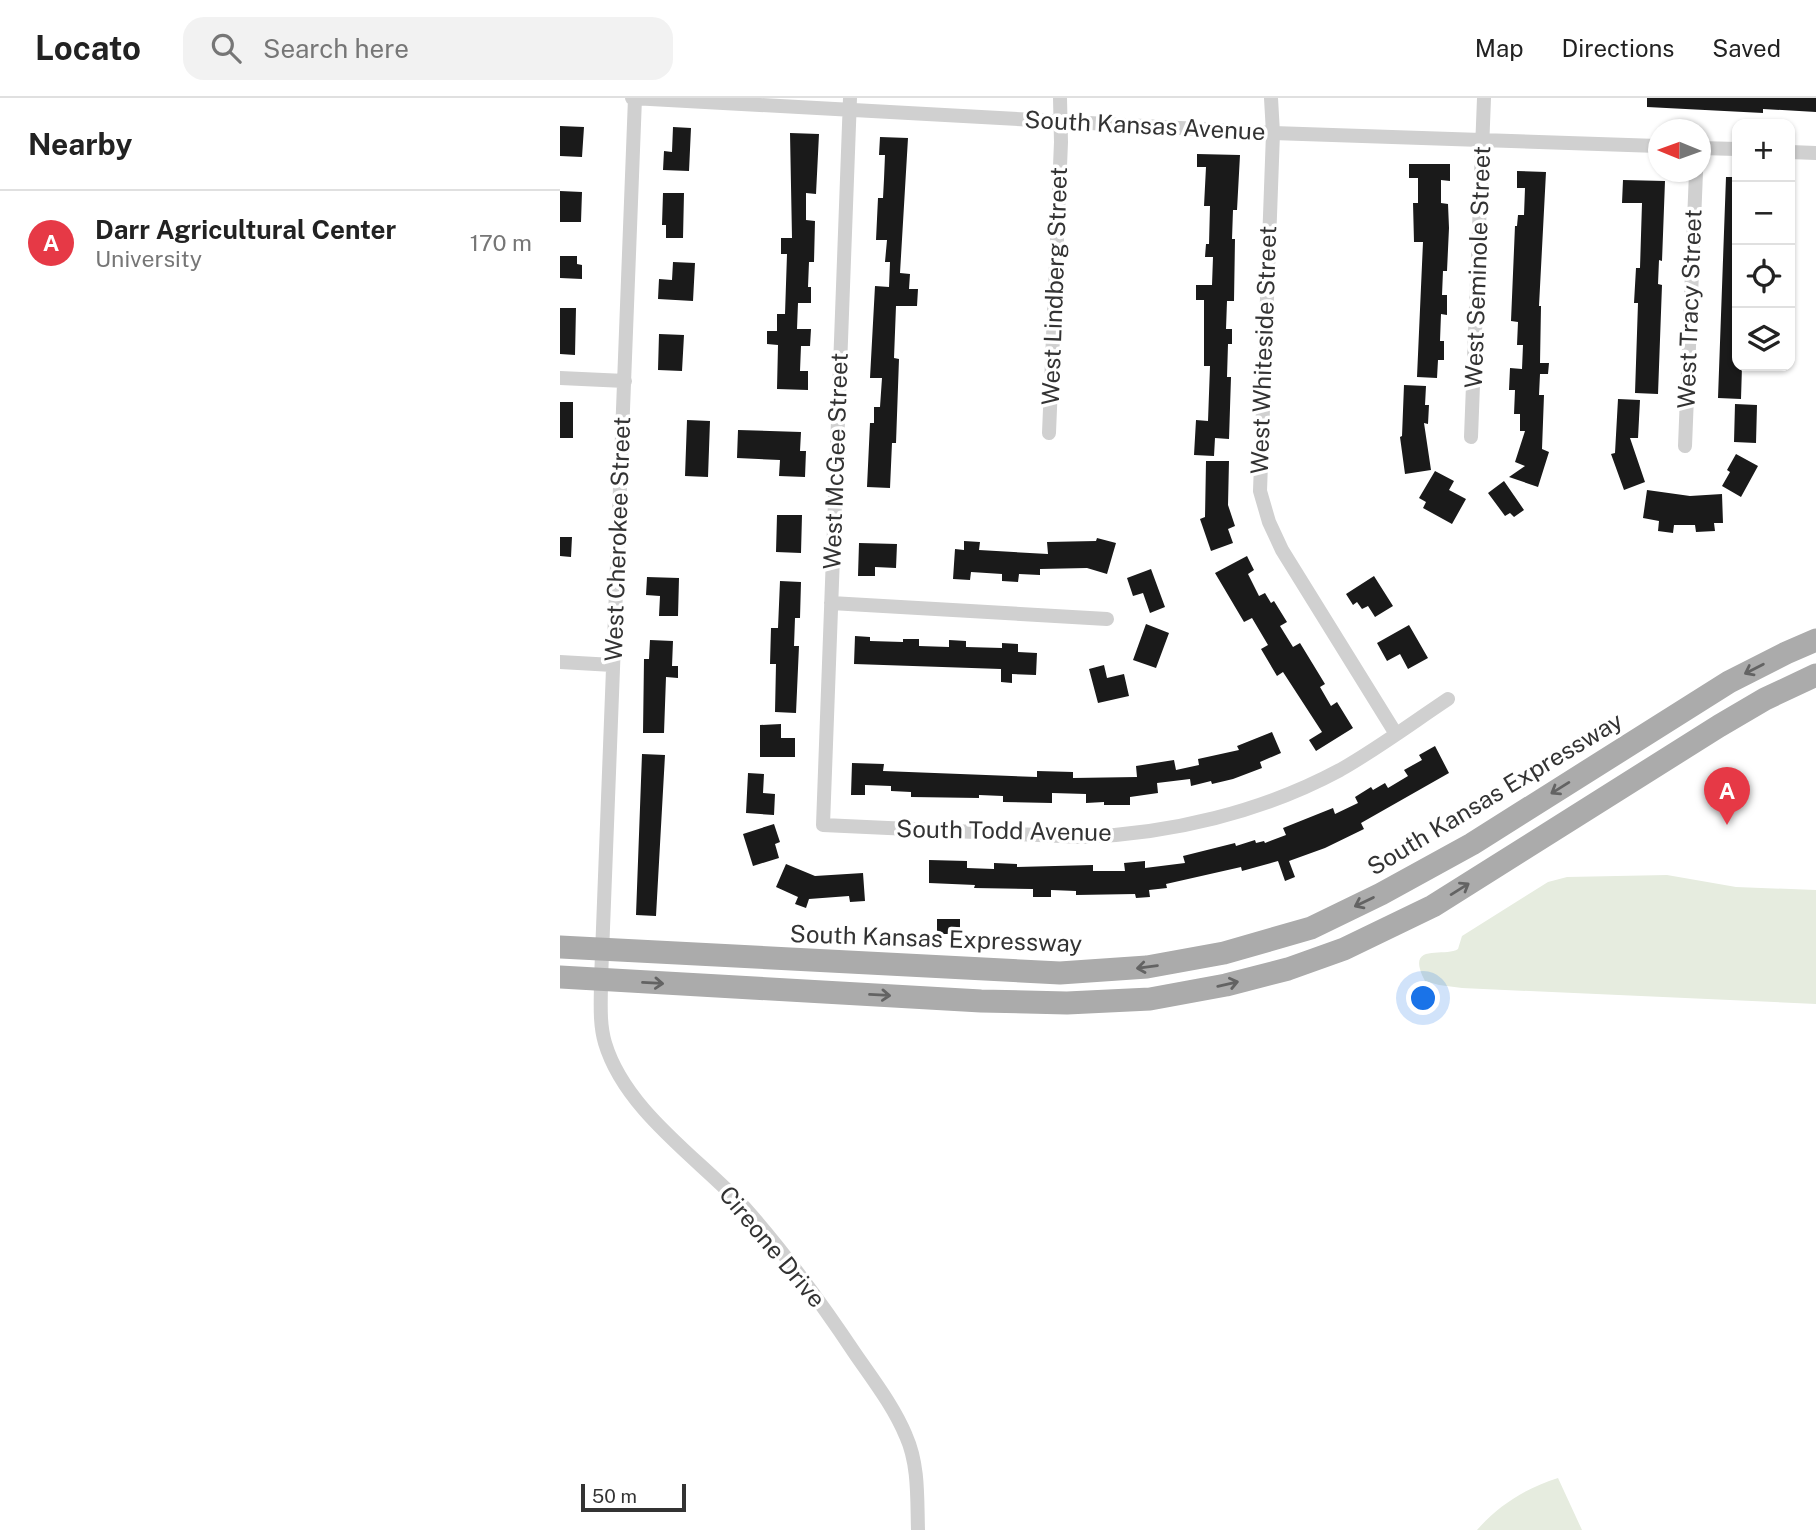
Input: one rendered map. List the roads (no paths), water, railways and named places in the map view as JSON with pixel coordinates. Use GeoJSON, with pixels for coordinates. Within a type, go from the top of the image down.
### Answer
{"type":"FeatureCollection","features":[{"type":"Feature","properties":{"kind":"main road","name":"South Kansas Expressway"},"geometry":{"type":"LineString","coordinates":[[560,947],[1060,974],[1147,967],[1224,953],[1311,928],[1381,894],[1472,844],[1729,682],[1816,640]]}},
{"type":"Feature","properties":{"kind":"main road"},"geometry":{"type":"LineString","coordinates":[[560,977],[1066,1003],[1150,999],[1263,976],[1344,948],[1433,906],[1719,726],[1765,699],[1816,676]]}},
{"type":"Feature","properties":{"kind":"street","name":"South Kansas Avenue"},"geometry":{"type":"LineString","coordinates":[[634,98],[651,101],[850,104],[867,112],[1273,133],[1648,146]]}},
{"type":"Feature","properties":{"kind":"street","name":"West Cherokee Street"},"geometry":{"type":"LineString","coordinates":[[601,980],[634,98]]}},
{"type":"Feature","properties":{"kind":"street","name":"West Lindberg Street"},"geometry":{"type":"LineString","coordinates":[[1049,433],[1060,98]]}},
{"type":"Feature","properties":{"kind":"street","name":"West Whiteside Street"},"geometry":{"type":"LineString","coordinates":[[1271,98],[1273,133],[1260,491],[1269,522],[1282,550],[1396,734]]}},
{"type":"Feature","properties":{"kind":"street","name":"West Seminole Street"},"geometry":{"type":"LineString","coordinates":[[1471,437],[1485,98]]}},
{"type":"Feature","properties":{"kind":"street","name":"West McGee Street"},"geometry":{"type":"LineString","coordinates":[[823,825],[850,104]]}},
{"type":"Feature","properties":{"kind":"street"},"geometry":{"type":"LineString","coordinates":[[1711,148],[1732,149]]}},
{"type":"Feature","properties":{"kind":"street"},"geometry":{"type":"LineString","coordinates":[[1795,152],[1816,153]]}},
{"type":"Feature","properties":{"kind":"street","name":"West Tracy Street"},"geometry":{"type":"LineString","coordinates":[[1685,446],[1696,182]]}},
{"type":"Feature","properties":{"kind":"street"},"geometry":{"type":"LineString","coordinates":[[560,378],[625,381]]}},
{"type":"Feature","properties":{"kind":"street"},"geometry":{"type":"LineString","coordinates":[[831,603],[1107,619]]}},
{"type":"Feature","properties":{"kind":"street"},"geometry":{"type":"LineString","coordinates":[[560,662],[613,664]]}},
{"type":"Feature","properties":{"kind":"street","name":"South Todd Avenue"},"geometry":{"type":"LineString","coordinates":[[823,825],[1049,836],[1114,836],[1142,832],[1224,815],[1273,800],[1338,771],[1448,699]]}},
{"type":"Feature","properties":{"kind":"street","name":"Cireone Drive"},"geometry":{"type":"LineString","coordinates":[[601,980],[601,1023],[605,1044],[621,1077],[658,1125],[744,1208],[819,1300],[887,1399],[907,1437],[915,1471],[918,1530]]}},
{"type":"Feature","properties":{"kind":"place","name":"Darr Agricultural Center"},"geometry":{"type":"Point","coordinates":[1727,825]}}]}
